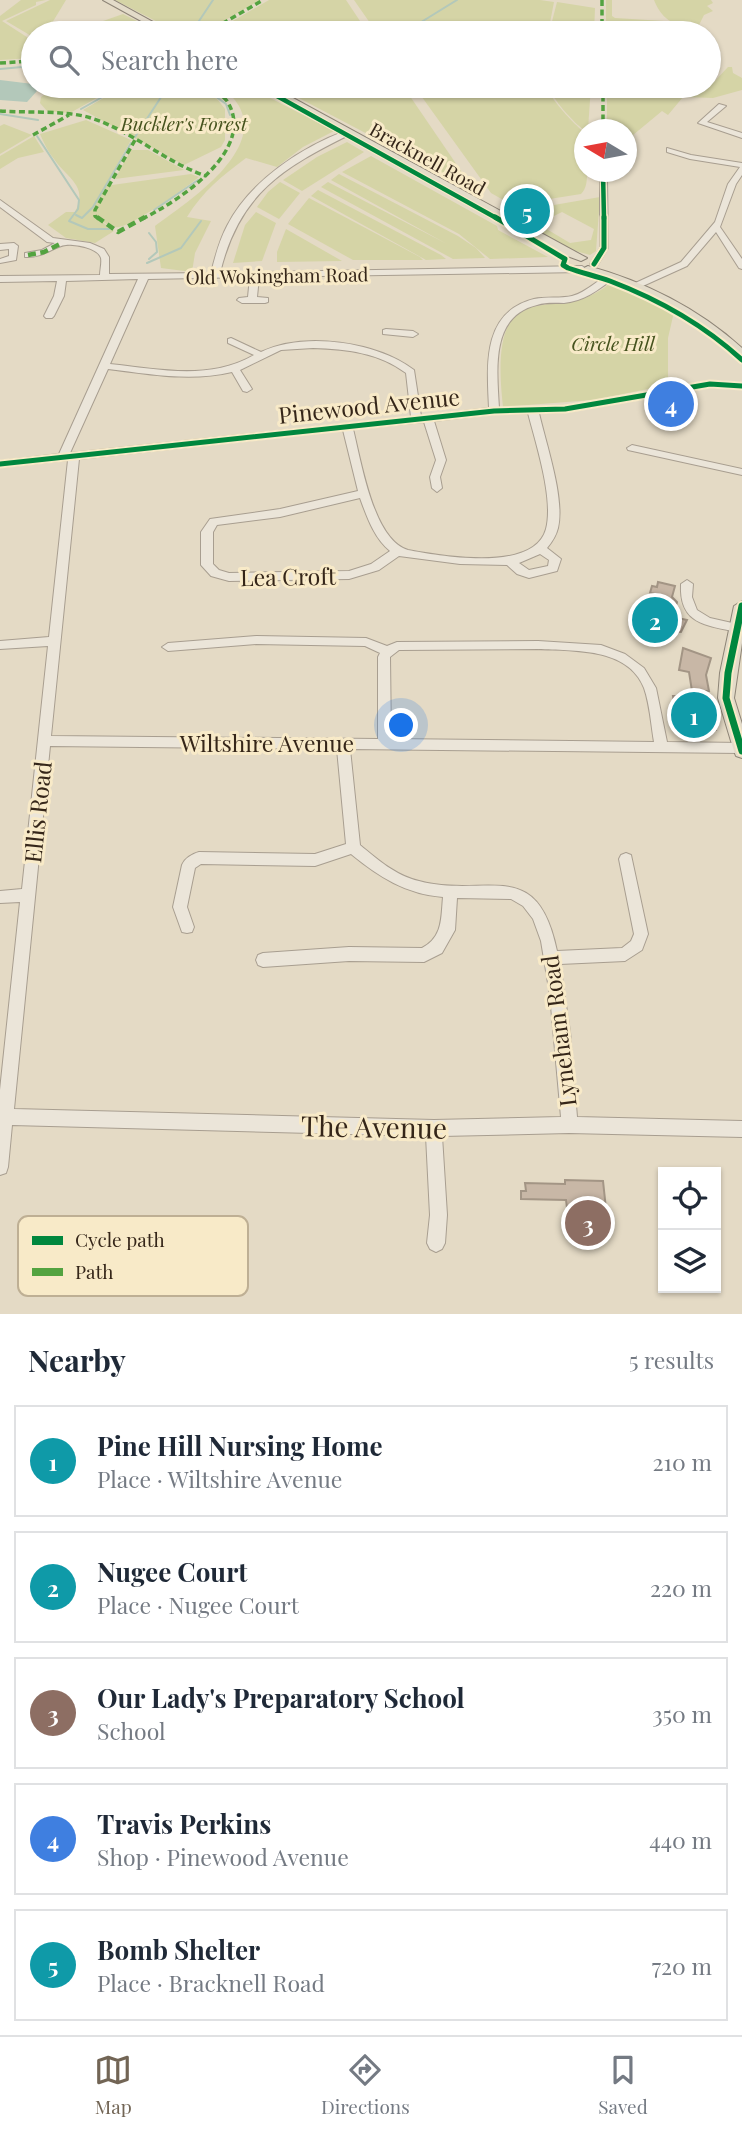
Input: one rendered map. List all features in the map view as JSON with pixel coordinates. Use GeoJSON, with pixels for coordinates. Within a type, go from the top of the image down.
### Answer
{"type":"FeatureCollection","features":[{"type":"Feature","properties":{"kind":"main road"},"geometry":{"type":"LineString","coordinates":[[107,0],[146,21]]}},
{"type":"Feature","properties":{"kind":"main road","name":"Bracknell Road"},"geometry":{"type":"LineString","coordinates":[[286,98],[609,276],[686,310],[718,333],[742,355]]}},
{"type":"Feature","properties":{"kind":"main road"},"geometry":{"type":"LineString","coordinates":[[740,742],[726,698],[742,606]]}},
{"type":"Feature","properties":{"kind":"street"},"geometry":{"type":"LineString","coordinates":[[722,106],[702,123],[742,136]]}},
{"type":"Feature","properties":{"kind":"street"},"geometry":{"type":"LineString","coordinates":[[215,276],[225,236],[252,195],[290,163],[348,132]]}},
{"type":"Feature","properties":{"kind":"street"},"geometry":{"type":"LineString","coordinates":[[634,287],[684,264],[715,228],[732,184],[742,167],[690,157],[670,150]]}},
{"type":"Feature","properties":{"kind":"street"},"geometry":{"type":"LineString","coordinates":[[586,263],[604,248],[603,182]]}},
{"type":"Feature","properties":{"kind":"street"},"geometry":{"type":"LineString","coordinates":[[0,203],[45,237],[60,244],[85,245],[101,251],[105,257],[104,277]]}},
{"type":"Feature","properties":{"kind":"street"},"geometry":{"type":"LineString","coordinates":[[715,228],[719,229],[742,266]]}},
{"type":"Feature","properties":{"kind":"street"},"geometry":{"type":"LineString","coordinates":[[39,265],[33,255],[60,244]]}},
{"type":"Feature","properties":{"kind":"street"},"geometry":{"type":"LineString","coordinates":[[0,247],[14,246],[15,250],[13,258],[1,261]]}},
{"type":"Feature","properties":{"kind":"street","name":"Old Wokingham Road"},"geometry":{"type":"LineString","coordinates":[[0,279],[555,271],[586,263]]}},
{"type":"Feature","properties":{"kind":"street"},"geometry":{"type":"LineString","coordinates":[[255,275],[247,300],[265,300]]}},
{"type":"Feature","properties":{"kind":"street"},"geometry":{"type":"LineString","coordinates":[[494,411],[491,385],[493,355],[504,318],[517,307],[538,301],[579,297],[609,276]]}},
{"type":"Feature","properties":{"kind":"street","name":"Ellis Road"},"geometry":{"type":"LineString","coordinates":[[0,1167],[54,641],[69,457],[104,366],[144,277]]}},
{"type":"Feature","properties":{"kind":"street"},"geometry":{"type":"LineString","coordinates":[[49,316],[59,296],[62,278]]}},
{"type":"Feature","properties":{"kind":"street"},"geometry":{"type":"LineString","coordinates":[[386,332],[413,334]]}},
{"type":"Feature","properties":{"kind":"street"},"geometry":{"type":"LineString","coordinates":[[385,355],[399,334]]}},
{"type":"Feature","properties":{"kind":"street"},"geometry":{"type":"LineString","coordinates":[[231,341],[261,355]]}},
{"type":"Feature","properties":{"kind":"street"},"geometry":{"type":"LineString","coordinates":[[104,366],[132,372],[180,375],[234,368],[281,347],[293,346],[345,347],[385,355],[411,372],[422,418],[441,460],[435,477],[437,488]]}},
{"type":"Feature","properties":{"kind":"street"},"geometry":{"type":"LineString","coordinates":[[234,368],[247,389]]}},
{"type":"Feature","properties":{"kind":"street","name":"Pinewood Avenue"},"geometry":{"type":"LineString","coordinates":[[0,464],[422,418],[600,405],[710,384],[742,386]]}},
{"type":"Feature","properties":{"kind":"street"},"geometry":{"type":"LineString","coordinates":[[347,426],[373,520],[389,544],[398,551],[470,560],[509,561],[526,557],[541,548],[552,528],[549,481],[533,411]]}},
{"type":"Feature","properties":{"kind":"street"},"geometry":{"type":"LineString","coordinates":[[632,448],[742,472]]}},
{"type":"Feature","properties":{"kind":"street","name":"Lea Croft"},"geometry":{"type":"LineString","coordinates":[[365,493],[280,513],[214,522],[207,532],[207,565],[215,573],[229,577],[349,575],[375,567],[398,551]]}},
{"type":"Feature","properties":{"kind":"street"},"geometry":{"type":"LineString","coordinates":[[509,561],[522,573],[531,575],[553,568],[555,559],[541,548]]}},
{"type":"Feature","properties":{"kind":"street"},"geometry":{"type":"LineString","coordinates":[[687,584],[684,599],[690,611],[700,619],[737,628]]}},
{"type":"Feature","properties":{"kind":"street"},"geometry":{"type":"LineString","coordinates":[[168,647],[256,640],[366,642],[388,651]]}},
{"type":"Feature","properties":{"kind":"street"},"geometry":{"type":"LineString","coordinates":[[0,645],[54,641]]}},
{"type":"Feature","properties":{"kind":"street"},"geometry":{"type":"LineString","coordinates":[[385,742],[384,657],[388,651],[397,646],[538,645],[597,648],[621,657],[640,670],[650,688],[662,747]]}},
{"type":"Feature","properties":{"kind":"street","name":"Wiltshire Avenue"},"geometry":{"type":"LineString","coordinates":[[44,741],[385,742],[501,747],[662,747],[740,742]]}},
{"type":"Feature","properties":{"kind":"street"},"geometry":{"type":"LineString","coordinates":[[187,927],[180,907],[189,865],[199,858],[315,860],[353,848],[343,743]]}},
{"type":"Feature","properties":{"kind":"street","name":"Lyneham Road"},"geometry":{"type":"LineString","coordinates":[[353,848],[389,877],[415,888],[450,892],[503,892],[517,895],[534,907],[542,921],[560,1011],[569,1125]]}},
{"type":"Feature","properties":{"kind":"street"},"geometry":{"type":"LineString","coordinates":[[551,958],[625,954],[636,945],[641,934],[626,859]]}},
{"type":"Feature","properties":{"kind":"street"},"geometry":{"type":"LineString","coordinates":[[263,960],[348,954],[424,955],[437,948],[448,930],[450,892]]}},
{"type":"Feature","properties":{"kind":"street"},"geometry":{"type":"LineString","coordinates":[[0,897],[29,895]]}},
{"type":"Feature","properties":{"kind":"street","name":"The Avenue"},"geometry":{"type":"LineString","coordinates":[[5,1117],[434,1128],[569,1125],[742,1129]]}},
{"type":"Feature","properties":{"kind":"street"},"geometry":{"type":"LineString","coordinates":[[434,1128],[433,1165],[440,1222],[436,1243]]}},
{"type":"Feature","properties":{"kind":"green space"},"geometry":{"type":"Polygon","coordinates":[[[21,0],[46,0],[36,2],[36,5],[2,21],[21,33],[21,59],[0,60],[0,16],[21,0]]]}},
{"type":"Feature","properties":{"kind":"green space"},"geometry":{"type":"Polygon","coordinates":[[[50,0],[66,0],[53,21],[21,21],[21,30],[6,21],[50,0]]]}},
{"type":"Feature","properties":{"kind":"green space"},"geometry":{"type":"Polygon","coordinates":[[[115,0],[260,0],[224,21],[156,21],[115,0]]]}},
{"type":"Feature","properties":{"kind":"green space"},"geometry":{"type":"Polygon","coordinates":[[[269,0],[346,0],[360,21],[233,21],[269,0]]]}},
{"type":"Feature","properties":{"kind":"green space"},"geometry":{"type":"Polygon","coordinates":[[[354,0],[554,2],[550,21],[369,21],[354,0]]]}},
{"type":"Feature","properties":{"kind":"green space"},"geometry":{"type":"Polygon","coordinates":[[[606,0],[612,0],[612,16],[615,18],[664,21],[606,21],[606,0]]]}},
{"type":"Feature","properties":{"kind":"green space"},"geometry":{"type":"Polygon","coordinates":[[[654,0],[711,0],[713,3],[707,6],[713,11],[704,15],[701,21],[671,21],[654,0]]]}},
{"type":"Feature","properties":{"kind":"green space"},"geometry":{"type":"Polygon","coordinates":[[[557,2],[595,8],[594,21],[552,21],[557,2]]]}},
{"type":"Feature","properties":{"kind":"green space"},"geometry":{"type":"Polygon","coordinates":[[[123,14],[137,21],[103,21],[123,14]]]}},
{"type":"Feature","properties":{"kind":"green space"},"geometry":{"type":"Polygon","coordinates":[[[728,67],[732,67],[733,73],[742,78],[742,90],[721,96],[721,74],[728,67]]]}},
{"type":"Feature","properties":{"kind":"green space"},"geometry":{"type":"Polygon","coordinates":[[[41,98],[97,98],[70,113],[47,111],[40,103],[41,98]]]}},
{"type":"Feature","properties":{"kind":"green space","name":"Buckler's Forest"},"geometry":{"type":"Polygon","coordinates":[[[104,98],[215,98],[225,109],[225,140],[221,147],[184,165],[83,110],[104,98]]]}},
{"type":"Feature","properties":{"kind":"green space","name":"Buckler's Forest"},"geometry":{"type":"Polygon","coordinates":[[[232,98],[270,98],[334,131],[303,147],[277,167],[246,158],[229,171],[206,192],[187,217],[211,221],[195,253],[192,272],[161,268],[155,226],[190,200],[227,165],[240,145],[244,125],[239,105],[232,98]]]}},
{"type":"Feature","properties":{"kind":"green space"},"geometry":{"type":"Polygon","coordinates":[[[299,98],[411,98],[474,190],[299,98]]]}},
{"type":"Feature","properties":{"kind":"green space"},"geometry":{"type":"Polygon","coordinates":[[[423,98],[553,98],[574,122],[574,182],[586,182],[583,192],[512,205],[491,193],[423,98]]]}},
{"type":"Feature","properties":{"kind":"green space"},"geometry":{"type":"Polygon","coordinates":[[[555,98],[590,98],[589,119],[574,121],[555,98]]]}},
{"type":"Feature","properties":{"kind":"green space"},"geometry":{"type":"Polygon","coordinates":[[[607,98],[682,98],[668,115],[662,111],[637,132],[637,119],[607,119],[607,98]]]}},
{"type":"Feature","properties":{"kind":"green space"},"geometry":{"type":"Polygon","coordinates":[[[86,120],[131,140],[105,186],[191,174],[199,177],[160,205],[119,227],[106,224],[95,216],[114,231],[95,243],[66,238],[48,225],[66,212],[75,212],[79,203],[78,189],[50,153],[40,134],[86,120]]]}},
{"type":"Feature","properties":{"kind":"green space"},"geometry":{"type":"Polygon","coordinates":[[[4,124],[32,135],[0,154],[0,126],[4,124]]]}},
{"type":"Feature","properties":{"kind":"green space"},"geometry":{"type":"Polygon","coordinates":[[[34,136],[44,152],[18,158],[0,169],[0,156],[34,136]]]}},
{"type":"Feature","properties":{"kind":"green space"},"geometry":{"type":"Polygon","coordinates":[[[347,142],[364,152],[302,191],[283,180],[317,157],[347,142]]]}},
{"type":"Feature","properties":{"kind":"green space","name":"Buckler's Forest"},"geometry":{"type":"Polygon","coordinates":[[[131,150],[148,150],[184,170],[115,179],[131,150]]]}},
{"type":"Feature","properties":{"kind":"green space"},"geometry":{"type":"Polygon","coordinates":[[[371,156],[548,257],[490,259],[459,234],[342,172],[371,156]]]}},
{"type":"Feature","properties":{"kind":"green space"},"geometry":{"type":"Polygon","coordinates":[[[339,174],[458,236],[485,258],[453,259],[321,187],[328,182],[447,244],[331,180],[339,174]]]}},
{"type":"Feature","properties":{"kind":"green space"},"geometry":{"type":"Polygon","coordinates":[[[280,182],[300,193],[279,219],[257,207],[280,182]]]}},
{"type":"Feature","properties":{"kind":"green space"},"geometry":{"type":"Polygon","coordinates":[[[318,190],[446,259],[426,260],[311,196],[318,190]]]}},
{"type":"Feature","properties":{"kind":"green space"},"geometry":{"type":"Polygon","coordinates":[[[600,197],[596,251],[590,255],[572,250],[508,213],[600,197]],[[562,212],[538,224],[570,243],[591,240],[594,229],[562,212]]]}},
{"type":"Feature","properties":{"kind":"green space"},"geometry":{"type":"Polygon","coordinates":[[[309,198],[423,260],[353,260],[288,224],[309,198]]]}},
{"type":"Feature","properties":{"kind":"green space"},"geometry":{"type":"Polygon","coordinates":[[[256,212],[276,223],[262,261],[233,263],[245,225],[256,212]]]}},
{"type":"Feature","properties":{"kind":"green space"},"geometry":{"type":"Polygon","coordinates":[[[286,229],[342,261],[277,262],[277,252],[286,229]]]}},
{"type":"Feature","properties":{"kind":"green space","name":"Circle Hill"},"geometry":{"type":"Polygon","coordinates":[[[609,284],[674,312],[668,338],[668,385],[593,400],[503,407],[502,348],[511,321],[519,312],[532,307],[572,301],[591,295],[609,284]]]}},
{"type":"Feature","properties":{"kind":"shaded area"},"geometry":{"type":"Polygon","coordinates":[[[0,80],[21,83],[21,98],[31,98],[27,102],[0,100],[0,80]]]}},
{"type":"Feature","properties":{"kind":"building"},"geometry":{"type":"Polygon","coordinates":[[[658,582],[675,586],[672,597],[677,602],[673,617],[687,620],[681,632],[658,630],[645,625],[646,621],[636,619],[638,606],[656,610],[660,595],[650,593],[652,586],[657,587],[658,582]]]}},
{"type":"Feature","properties":{"kind":"building"},"geometry":{"type":"Polygon","coordinates":[[[683,648],[711,658],[706,675],[709,691],[692,691],[689,672],[679,670],[683,648]]]}},
{"type":"Feature","properties":{"kind":"building"},"geometry":{"type":"Polygon","coordinates":[[[673,696],[699,696],[704,718],[714,718],[716,730],[689,730],[685,712],[675,709],[673,696]]]}},
{"type":"Feature","properties":{"kind":"building"},"geometry":{"type":"Polygon","coordinates":[[[565,1180],[603,1181],[606,1209],[567,1208],[566,1200],[521,1199],[521,1191],[526,1191],[525,1183],[565,1184],[565,1180]]]}},
{"type":"Feature","properties":{"kind":"waterway"},"geometry":{"type":"LineString","coordinates":[[199,21],[213,0]]}},
{"type":"Feature","properties":{"kind":"waterway"},"geometry":{"type":"LineString","coordinates":[[423,21],[457,0]]}},
{"type":"Feature","properties":{"kind":"waterway"},"geometry":{"type":"LineString","coordinates":[[0,69],[21,67]]}},
{"type":"Feature","properties":{"kind":"waterway"},"geometry":{"type":"LineString","coordinates":[[81,109],[101,98]]}},
{"type":"Feature","properties":{"kind":"waterway"},"geometry":{"type":"LineString","coordinates":[[135,137],[160,98]]}},
{"type":"Feature","properties":{"kind":"waterway"},"geometry":{"type":"LineString","coordinates":[[218,98],[226,104],[230,115]]}},
{"type":"Feature","properties":{"kind":"waterway"},"geometry":{"type":"LineString","coordinates":[[0,114],[38,120]]}},
{"type":"Feature","properties":{"kind":"waterway"},"geometry":{"type":"LineString","coordinates":[[37,136],[79,200],[78,209],[69,221],[88,229],[109,229]]}},
{"type":"Feature","properties":{"kind":"waterway"},"geometry":{"type":"LineString","coordinates":[[76,215],[82,218],[93,207],[131,143]]}},
{"type":"Feature","properties":{"kind":"waterway"},"geometry":{"type":"LineString","coordinates":[[154,210],[198,180]]}},
{"type":"Feature","properties":{"kind":"waterway"},"geometry":{"type":"LineString","coordinates":[[147,263],[181,248],[201,221]]}},
{"type":"Feature","properties":{"kind":"waterway"},"geometry":{"type":"LineString","coordinates":[[149,233],[156,242],[157,252],[149,259]]}},
{"type":"Feature","properties":{"kind":"marked path"},"geometry":{"type":"LineString","coordinates":[[227,21],[263,0]]}},
{"type":"Feature","properties":{"kind":"marked path"},"geometry":{"type":"LineString","coordinates":[[602,0],[602,21]]}},
{"type":"Feature","properties":{"kind":"marked path"},"geometry":{"type":"LineString","coordinates":[[0,63],[21,62]]}},
{"type":"Feature","properties":{"kind":"marked path"},"geometry":{"type":"LineString","coordinates":[[135,140],[95,210],[95,216],[118,232],[189,191],[216,164],[227,148],[233,132],[233,116],[224,98]]}},
{"type":"Feature","properties":{"kind":"marked path"},"geometry":{"type":"LineString","coordinates":[[603,98],[603,119]]}},
{"type":"Feature","properties":{"kind":"marked path"},"geometry":{"type":"LineString","coordinates":[[0,111],[88,117],[112,126],[186,169],[206,176]]}},
{"type":"Feature","properties":{"kind":"marked path"},"geometry":{"type":"LineString","coordinates":[[33,135],[69,115]]}},
{"type":"Feature","properties":{"kind":"marked path"},"geometry":{"type":"LineString","coordinates":[[28,255],[44,252],[60,244]]}},
{"type":"Feature","properties":{"kind":"cycle path"},"geometry":{"type":"LineString","coordinates":[[281,98],[554,250],[565,259],[563,265],[628,288],[680,312],[742,360]]}},
{"type":"Feature","properties":{"kind":"cycle path"},"geometry":{"type":"LineString","coordinates":[[594,264],[604,248],[603,182]]}},
{"type":"Feature","properties":{"kind":"cycle path"},"geometry":{"type":"LineString","coordinates":[[0,464],[494,411],[565,409],[710,384],[742,386]]}},
{"type":"Feature","properties":{"kind":"cycle path"},"geometry":{"type":"LineString","coordinates":[[742,606],[728,673],[726,698],[742,751]]}},
{"type":"Feature","properties":{"kind":"place","name":"Bomb Shelter"},"geometry":{"type":"Point","coordinates":[527,211]}},
{"type":"Feature","properties":{"kind":"place","name":"Travis Perkins"},"geometry":{"type":"Point","coordinates":[671,404]}},
{"type":"Feature","properties":{"kind":"place","name":"Nugee Court"},"geometry":{"type":"Point","coordinates":[655,620]}},
{"type":"Feature","properties":{"kind":"place","name":"Pine Hill Nursing Home"},"geometry":{"type":"Point","coordinates":[694,715]}},
{"type":"Feature","properties":{"kind":"place","name":"Our Lady's Preparatory School"},"geometry":{"type":"Point","coordinates":[588,1223]}}]}
